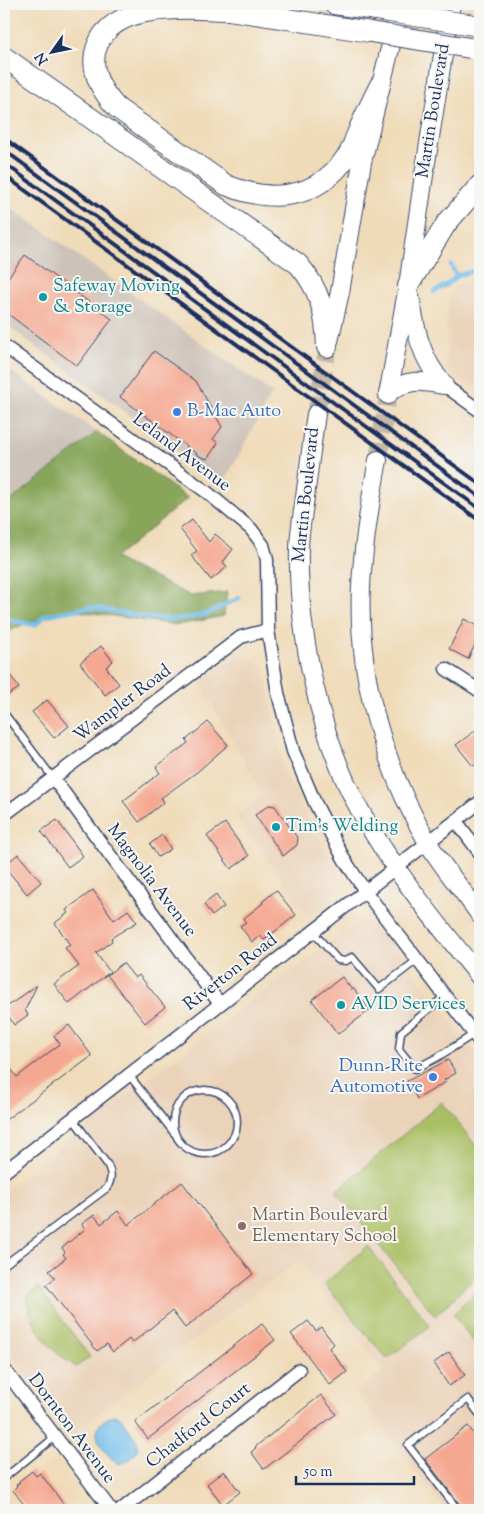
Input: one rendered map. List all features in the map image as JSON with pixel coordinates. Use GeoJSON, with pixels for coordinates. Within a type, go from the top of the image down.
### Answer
{"type":"FeatureCollection","features":[{"type":"Feature","properties":{"kind":"main road"},"geometry":{"type":"LineString","coordinates":[[194,4],[475,49]]}},
{"type":"Feature","properties":{"kind":"main road"},"geometry":{"type":"LineString","coordinates":[[334,4],[477,25]]}},
{"type":"Feature","properties":{"kind":"main road","name":"Martin Boulevard"},"geometry":{"type":"LineString","coordinates":[[444,385],[420,381],[405,383],[388,394],[408,286],[451,4]]}},
{"type":"Feature","properties":{"kind":"main road"},"geometry":{"type":"LineString","coordinates":[[228,10],[148,8],[132,12],[105,30],[97,44],[94,60],[97,80],[105,95],[117,108],[226,185],[260,196],[278,196],[294,194],[319,183],[348,154],[380,85]]}},
{"type":"Feature","properties":{"kind":"main road"},"geometry":{"type":"LineString","coordinates":[[327,349],[340,292],[360,171],[398,8]]}},
{"type":"Feature","properties":{"kind":"main road"},"geometry":{"type":"LineString","coordinates":[[4,57],[298,264],[316,288],[322,305],[327,349]]}},
{"type":"Feature","properties":{"kind":"main road"},"geometry":{"type":"LineString","coordinates":[[444,385],[425,358],[415,326],[408,286],[446,224],[480,185]]}},
{"type":"Feature","properties":{"kind":"main road","name":"Martin Boulevard"},"geometry":{"type":"LineString","coordinates":[[316,414],[299,547],[299,573],[308,662],[329,737],[344,779],[360,811],[395,868],[480,978]]}},
{"type":"Feature","properties":{"kind":"main road"},"geometry":{"type":"LineString","coordinates":[[378,460],[367,516],[361,588],[361,626],[366,672],[374,710],[391,766],[408,806],[428,842],[480,915]]}},
{"type":"Feature","properties":{"kind":"street","name":"Leland Avenue"},"geometry":{"type":"LineString","coordinates":[[4,346],[208,493],[251,529],[263,545],[265,551],[268,630],[278,693],[294,751],[311,795],[325,824],[344,859],[365,891]]}},
{"type":"Feature","properties":{"kind":"street"},"geometry":{"type":"LineString","coordinates":[[444,385],[480,412]]}},
{"type":"Feature","properties":{"kind":"street"},"geometry":{"type":"LineString","coordinates":[[467,401],[480,397]]}},
{"type":"Feature","properties":{"kind":"street","name":"Wampler Road"},"geometry":{"type":"LineString","coordinates":[[4,815],[241,637],[268,630]]}},
{"type":"Feature","properties":{"kind":"street"},"geometry":{"type":"LineString","coordinates":[[446,669],[480,691]]}},
{"type":"Feature","properties":{"kind":"street","name":"Magnolia Avenue"},"geometry":{"type":"LineString","coordinates":[[53,778],[220,1004]]}},
{"type":"Feature","properties":{"kind":"street","name":"Riverton Road"},"geometry":{"type":"LineString","coordinates":[[4,1172],[480,802]]}},
{"type":"Feature","properties":{"kind":"street"},"geometry":{"type":"LineString","coordinates":[[456,821],[480,853]]}},
{"type":"Feature","properties":{"kind":"street"},"geometry":{"type":"LineString","coordinates":[[365,891],[477,1038]]}},
{"type":"Feature","properties":{"kind":"street","name":"Dornton Avenue"},"geometry":{"type":"LineString","coordinates":[[4,1369],[111,1510]]}},
{"type":"Feature","properties":{"kind":"street","name":"Chadford Court"},"geometry":{"type":"LineString","coordinates":[[121,1510],[299,1370]]}},
{"type":"Feature","properties":{"kind":"lane"},"geometry":{"type":"LineString","coordinates":[[4,712],[53,778]]}},
{"type":"Feature","properties":{"kind":"lane"},"geometry":{"type":"LineString","coordinates":[[313,932],[338,960],[346,961],[352,957],[379,989],[418,960]]}},
{"type":"Feature","properties":{"kind":"lane"},"geometry":{"type":"LineString","coordinates":[[445,996],[401,1032],[399,1048],[415,1069],[477,1038]]}},
{"type":"Feature","properties":{"kind":"lane"},"geometry":{"type":"LineString","coordinates":[[129,1075],[176,1136],[183,1145],[192,1152],[202,1155],[213,1154],[223,1150],[231,1143],[236,1134],[238,1123],[232,1103],[219,1094],[204,1090],[193,1092],[184,1098],[174,1116],[173,1126],[176,1136]]}},
{"type":"Feature","properties":{"kind":"lane"},"geometry":{"type":"LineString","coordinates":[[4,1265],[106,1188],[111,1181],[111,1171],[107,1164],[73,1118]]}},
{"type":"Feature","properties":{"kind":"lane"},"geometry":{"type":"LineString","coordinates":[[458,1510],[408,1445],[468,1399],[480,1415]]}},
{"type":"Feature","properties":{"kind":"lane"},"geometry":{"type":"LineString","coordinates":[[4,1478],[55,1437]]}},
{"type":"Feature","properties":{"kind":"shaded area"},"geometry":{"type":"Polygon","coordinates":[[[4,203],[272,393],[223,484],[4,323],[4,203]]]}},
{"type":"Feature","properties":{"kind":"shaded area"},"geometry":{"type":"Polygon","coordinates":[[[480,275],[480,386],[456,380],[447,372],[446,330],[450,291],[461,283],[480,275]]]}},
{"type":"Feature","properties":{"kind":"shaded area"},"geometry":{"type":"Polygon","coordinates":[[[4,367],[97,432],[4,505],[4,367]]]}},
{"type":"Feature","properties":{"kind":"shaded area"},"geometry":{"type":"Polygon","coordinates":[[[239,655],[264,665],[284,771],[341,881],[335,897],[309,918],[236,816],[263,795],[199,680],[239,655]]]}},
{"type":"Feature","properties":{"kind":"shaded area","name":"Martin Boulevard Elementary School"},"geometry":{"type":"Polygon","coordinates":[[[360,921],[379,927],[480,1059],[480,1377],[465,1359],[480,1379],[480,1510],[445,1510],[356,1393],[384,1370],[298,1261],[68,1436],[4,1345],[4,1192],[207,1033],[360,921]]]}},
{"type":"Feature","properties":{"kind":"green space"},"geometry":{"type":"Polygon","coordinates":[[[97,432],[188,498],[115,558],[191,596],[227,592],[224,616],[178,625],[71,610],[24,624],[4,634],[4,506],[97,432]]]}},
{"type":"Feature","properties":{"kind":"green space"},"geometry":{"type":"Polygon","coordinates":[[[442,1102],[480,1151],[480,1273],[435,1316],[336,1191],[442,1102]]]}},
{"type":"Feature","properties":{"kind":"green space"},"geometry":{"type":"Polygon","coordinates":[[[368,1246],[430,1326],[387,1359],[324,1284],[368,1246]]]}},
{"type":"Feature","properties":{"kind":"green space"},"geometry":{"type":"Polygon","coordinates":[[[38,1287],[90,1357],[76,1367],[57,1353],[38,1330],[26,1298],[38,1287]]]}},
{"type":"Feature","properties":{"kind":"green space"},"geometry":{"type":"Polygon","coordinates":[[[480,1287],[480,1350],[453,1314],[480,1287]]]}},
{"type":"Feature","properties":{"kind":"water"},"geometry":{"type":"Polygon","coordinates":[[[115,1415],[121,1418],[138,1445],[136,1453],[130,1459],[118,1464],[105,1452],[97,1432],[99,1425],[115,1415]]]}},
{"type":"Feature","properties":{"kind":"building","name":"Safeway Moving & Storage"},"geometry":{"type":"Polygon","coordinates":[[[25,255],[112,319],[77,366],[4,311],[4,283],[25,255]]]}},
{"type":"Feature","properties":{"kind":"building","name":"B-Mac Auto"},"geometry":{"type":"Polygon","coordinates":[[[154,351],[196,381],[222,427],[213,439],[218,443],[207,459],[201,457],[120,397],[154,351]]]}},
{"type":"Feature","properties":{"kind":"building"},"geometry":{"type":"Polygon","coordinates":[[[192,520],[209,542],[215,534],[233,549],[223,562],[227,567],[211,580],[191,555],[197,551],[180,529],[192,520]]]}},
{"type":"Feature","properties":{"kind":"building"},"geometry":{"type":"Polygon","coordinates":[[[464,619],[480,627],[480,635],[468,659],[449,649],[464,619]]]}},
{"type":"Feature","properties":{"kind":"building"},"geometry":{"type":"Polygon","coordinates":[[[101,646],[113,661],[106,667],[119,684],[105,695],[80,663],[101,646]]]}},
{"type":"Feature","properties":{"kind":"building"},"geometry":{"type":"Polygon","coordinates":[[[4,666],[19,688],[4,698],[4,666]]]}},
{"type":"Feature","properties":{"kind":"building"},"geometry":{"type":"Polygon","coordinates":[[[47,700],[69,726],[54,738],[32,712],[47,700]]]}},
{"type":"Feature","properties":{"kind":"building"},"geometry":{"type":"Polygon","coordinates":[[[208,722],[228,745],[197,772],[161,798],[164,802],[139,822],[123,801],[160,773],[156,767],[188,743],[186,740],[208,722]]]}},
{"type":"Feature","properties":{"kind":"building"},"geometry":{"type":"Polygon","coordinates":[[[480,727],[480,761],[473,766],[456,745],[480,727]]]}},
{"type":"Feature","properties":{"kind":"building","name":"Tim’s Welding"},"geometry":{"type":"Polygon","coordinates":[[[269,805],[275,806],[298,839],[297,845],[283,856],[255,815],[269,805]]]}},
{"type":"Feature","properties":{"kind":"building"},"geometry":{"type":"Polygon","coordinates":[[[57,820],[83,856],[68,867],[41,831],[57,820]]]}},
{"type":"Feature","properties":{"kind":"building"},"geometry":{"type":"Polygon","coordinates":[[[225,823],[249,856],[231,869],[207,836],[225,823]]]}},
{"type":"Feature","properties":{"kind":"building"},"geometry":{"type":"Polygon","coordinates":[[[162,835],[171,849],[158,857],[150,844],[162,835]]]}},
{"type":"Feature","properties":{"kind":"building"},"geometry":{"type":"Polygon","coordinates":[[[18,854],[41,882],[27,894],[4,866],[18,854]]]}},
{"type":"Feature","properties":{"kind":"building"},"geometry":{"type":"Polygon","coordinates":[[[93,890],[114,920],[128,910],[137,922],[111,938],[112,941],[96,953],[110,972],[69,1004],[54,984],[79,966],[65,948],[70,945],[55,923],[68,913],[66,910],[93,890]]]}},
{"type":"Feature","properties":{"kind":"building"},"geometry":{"type":"Polygon","coordinates":[[[276,890],[296,915],[264,940],[260,936],[252,942],[240,926],[246,922],[243,919],[276,890]]]}},
{"type":"Feature","properties":{"kind":"building"},"geometry":{"type":"Polygon","coordinates":[[[216,895],[224,907],[212,916],[204,904],[216,895]]]}},
{"type":"Feature","properties":{"kind":"building"},"geometry":{"type":"Polygon","coordinates":[[[123,963],[135,978],[139,975],[165,1007],[145,1023],[107,975],[123,963]]]}},
{"type":"Feature","properties":{"kind":"building","name":"AVID Services"},"geometry":{"type":"Polygon","coordinates":[[[342,977],[370,1010],[338,1034],[312,1000],[342,977]]]}},
{"type":"Feature","properties":{"kind":"building"},"geometry":{"type":"Polygon","coordinates":[[[37,985],[25,1010],[28,1015],[14,1025],[4,1009],[37,985]]]}},
{"type":"Feature","properties":{"kind":"building"},"geometry":{"type":"Polygon","coordinates":[[[69,1025],[92,1056],[4,1121],[4,1060],[17,1077],[60,1044],[54,1036],[69,1025]]]}},
{"type":"Feature","properties":{"kind":"building","name":"Dunn-Rite Automotive"},"geometry":{"type":"Polygon","coordinates":[[[448,1060],[456,1073],[444,1080],[446,1082],[417,1099],[407,1081],[448,1060]]]}},
{"type":"Feature","properties":{"kind":"building"},"geometry":{"type":"Polygon","coordinates":[[[182,1182],[253,1274],[185,1328],[172,1311],[132,1343],[129,1339],[113,1352],[107,1344],[97,1351],[46,1285],[55,1278],[49,1271],[66,1258],[62,1248],[85,1229],[82,1224],[94,1215],[101,1224],[118,1211],[128,1225],[182,1182]]]}},
{"type":"Feature","properties":{"kind":"building"},"geometry":{"type":"Polygon","coordinates":[[[308,1321],[316,1331],[321,1327],[334,1344],[329,1348],[347,1372],[330,1385],[291,1334],[308,1321]]]}},
{"type":"Feature","properties":{"kind":"building"},"geometry":{"type":"Polygon","coordinates":[[[262,1324],[275,1340],[148,1439],[135,1422],[262,1324]]]}},
{"type":"Feature","properties":{"kind":"building"},"geometry":{"type":"Polygon","coordinates":[[[449,1352],[465,1375],[449,1386],[434,1363],[449,1352]]]}},
{"type":"Feature","properties":{"kind":"building"},"geometry":{"type":"Polygon","coordinates":[[[321,1395],[336,1414],[264,1469],[251,1452],[321,1395]]]}},
{"type":"Feature","properties":{"kind":"building"},"geometry":{"type":"Polygon","coordinates":[[[468,1426],[480,1442],[480,1510],[464,1510],[425,1459],[468,1426]]]}},
{"type":"Feature","properties":{"kind":"building"},"geometry":{"type":"Polygon","coordinates":[[[32,1471],[36,1476],[40,1473],[68,1510],[28,1510],[13,1490],[19,1481],[32,1471]]]}},
{"type":"Feature","properties":{"kind":"building"},"geometry":{"type":"Polygon","coordinates":[[[224,1471],[240,1492],[223,1505],[207,1484],[224,1471]]]}},
{"type":"Feature","properties":{"kind":"waterway"},"geometry":{"type":"LineString","coordinates":[[451,265],[457,277]]}},
{"type":"Feature","properties":{"kind":"waterway"},"geometry":{"type":"LineString","coordinates":[[434,292],[459,275],[480,269]]}},
{"type":"Feature","properties":{"kind":"waterway"},"geometry":{"type":"LineString","coordinates":[[475,271],[478,283]]}},
{"type":"Feature","properties":{"kind":"waterway"},"geometry":{"type":"LineString","coordinates":[[4,616],[15,621],[35,625],[46,615],[90,607],[148,618],[175,619],[207,614],[239,598]]}},
{"type":"Feature","properties":{"kind":"tunnel"},"geometry":{"type":"LineString","coordinates":[[316,414],[327,351]]}},
{"type":"Feature","properties":{"kind":"tunnel"},"geometry":{"type":"LineString","coordinates":[[378,460],[388,395]]}},
{"type":"Feature","properties":{"kind":"railway"},"geometry":{"type":"LineString","coordinates":[[4,138],[480,484]]}},
{"type":"Feature","properties":{"kind":"railway"},"geometry":{"type":"LineString","coordinates":[[4,150],[480,497]]}},
{"type":"Feature","properties":{"kind":"railway"},"geometry":{"type":"LineString","coordinates":[[4,163],[480,509]]}},
{"type":"Feature","properties":{"kind":"railway"},"geometry":{"type":"LineString","coordinates":[[4,175],[480,521]]}},
{"type":"Feature","properties":{"kind":"place","name":"Safeway Moving & Storage"},"geometry":{"type":"Point","coordinates":[43,297]}},
{"type":"Feature","properties":{"kind":"place","name":"B-Mac Auto"},"geometry":{"type":"Point","coordinates":[177,412]}},
{"type":"Feature","properties":{"kind":"place","name":"Tim’s Welding"},"geometry":{"type":"Point","coordinates":[276,827]}},
{"type":"Feature","properties":{"kind":"place","name":"AVID Services"},"geometry":{"type":"Point","coordinates":[341,1005]}},
{"type":"Feature","properties":{"kind":"place","name":"Dunn-Rite Automotive"},"geometry":{"type":"Point","coordinates":[433,1077]}},
{"type":"Feature","properties":{"kind":"place","name":"Martin Boulevard Elementary School"},"geometry":{"type":"Point","coordinates":[242,1226]}}]}
